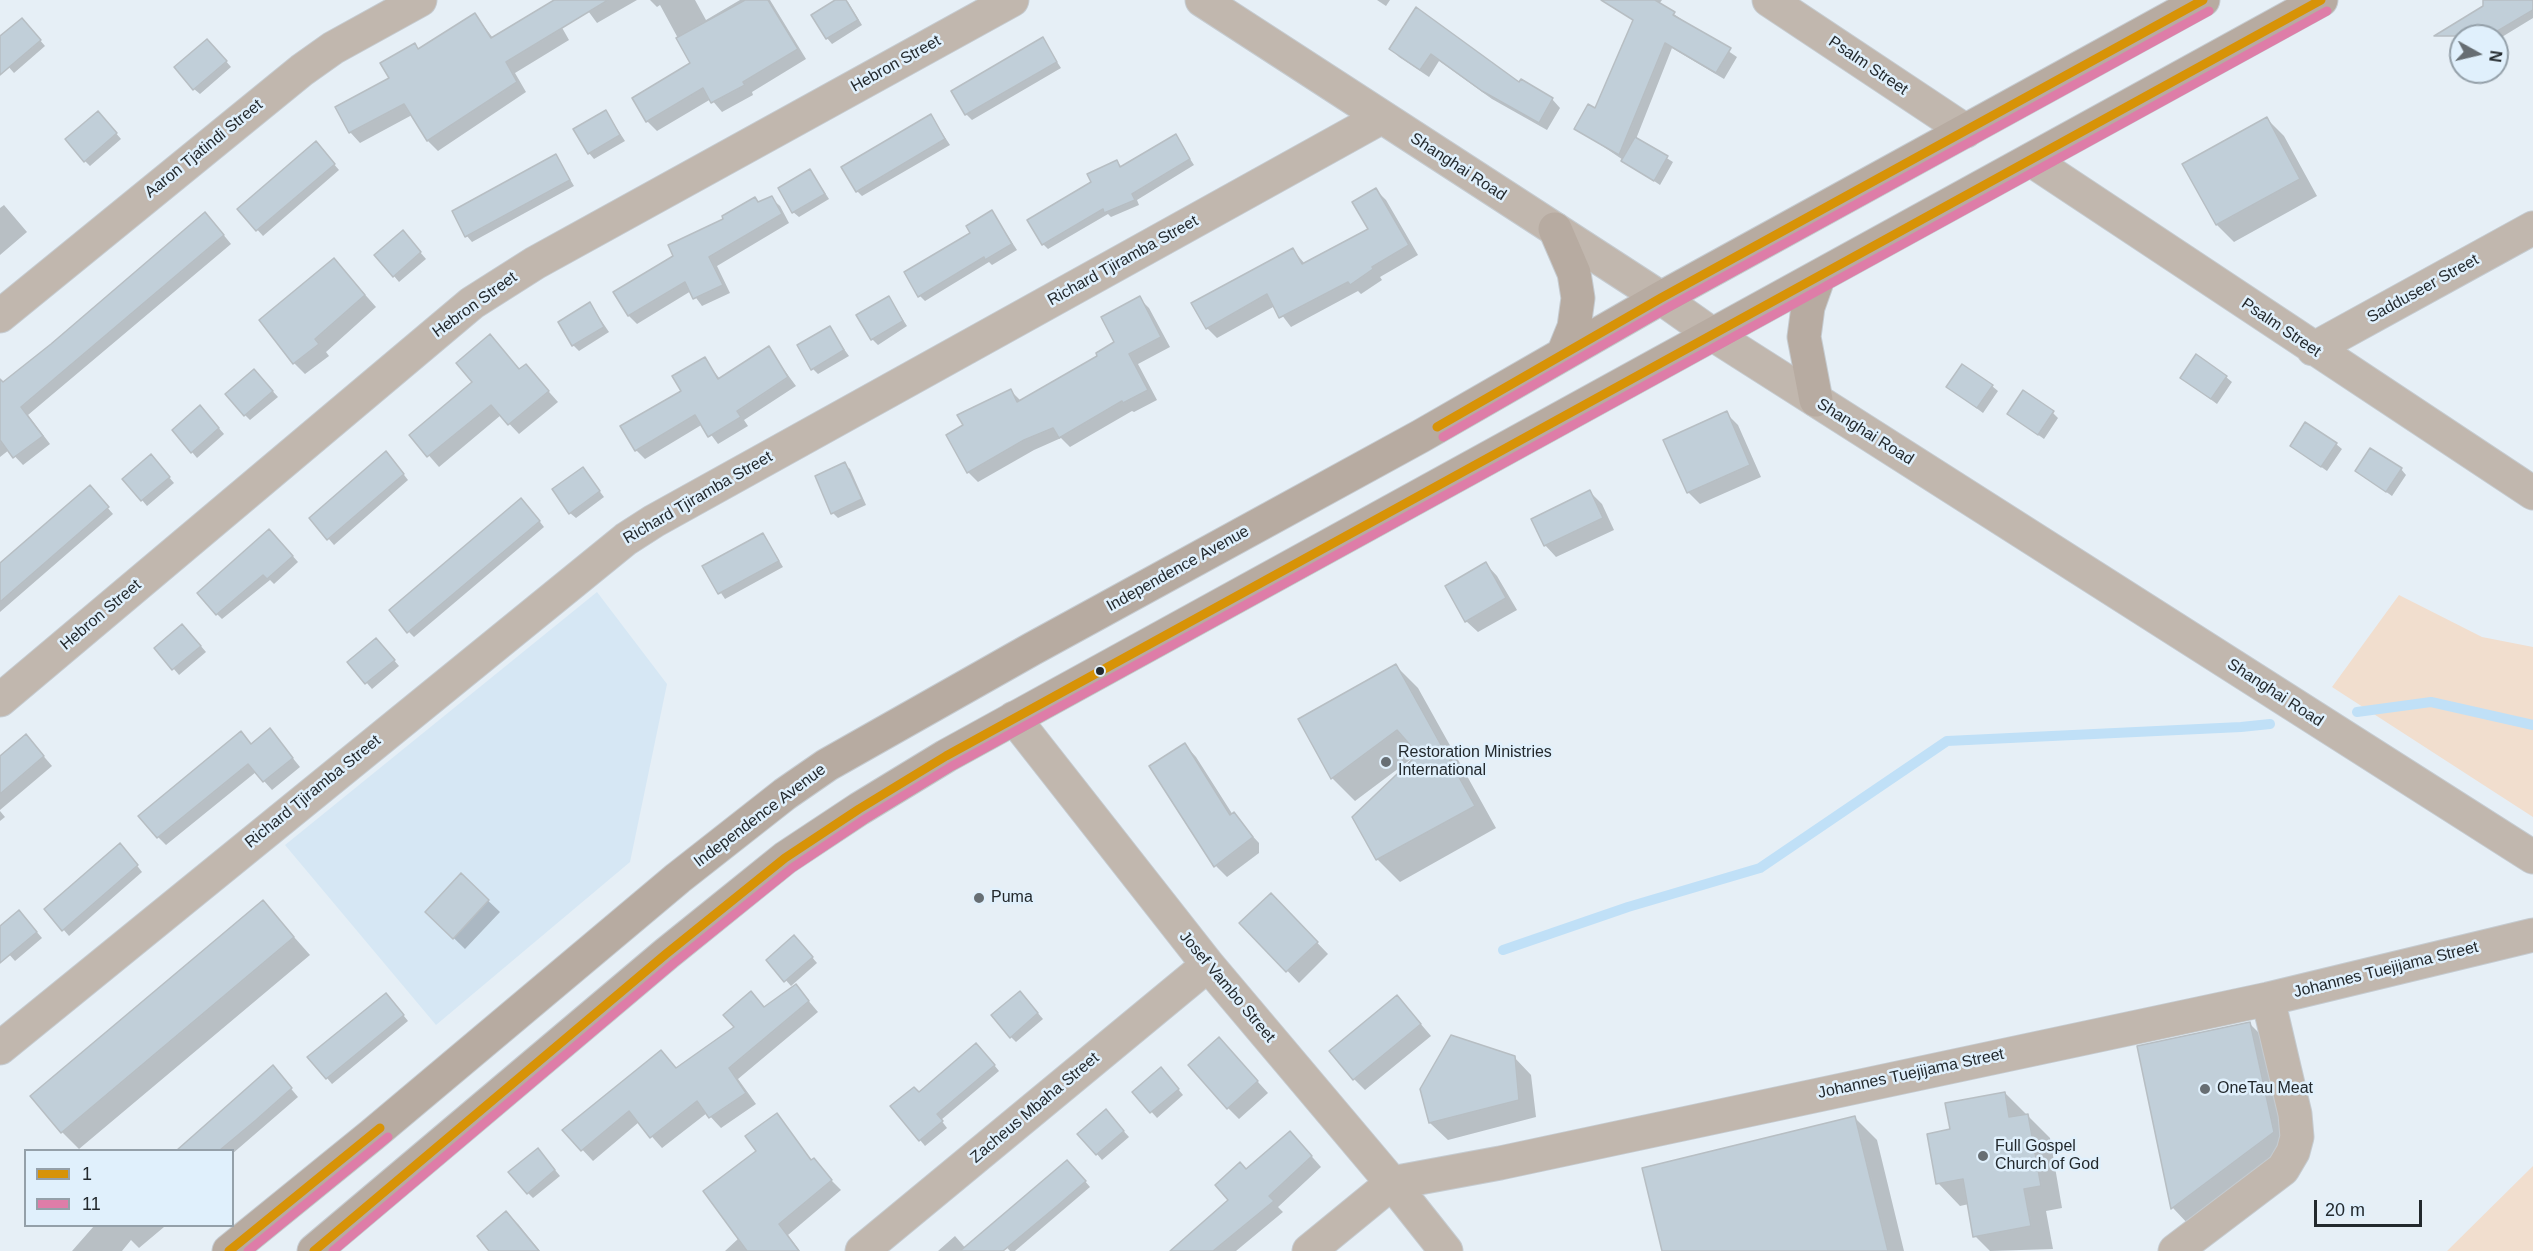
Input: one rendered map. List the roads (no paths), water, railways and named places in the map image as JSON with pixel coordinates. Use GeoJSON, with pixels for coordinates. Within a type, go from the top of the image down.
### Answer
{"type":"FeatureCollection","features":[{"type":"Feature","properties":{"kind":"main road","name":"Independence Avenue"},"geometry":{"type":"LineString","coordinates":[[229,1251],[372,1135],[678,878],[810,777],[881,733],[1422,436],[1661,298],[2203,0]]}},
{"type":"Feature","properties":{"kind":"main road"},"geometry":{"type":"LineString","coordinates":[[314,1251],[657,962],[785,858],[937,762],[2321,0]]}},
{"type":"Feature","properties":{"kind":"main road"},"geometry":{"type":"LineString","coordinates":[[1555,229],[1574,273],[1578,298],[1574,327],[1563,354]]}},
{"type":"Feature","properties":{"kind":"main road"},"geometry":{"type":"LineString","coordinates":[[1816,400],[1804,337],[1808,307],[1819,276]]}},
{"type":"Feature","properties":{"kind":"street","name":"Aaron Tjatindi Street"},"geometry":{"type":"LineString","coordinates":[[0,316],[302,70],[333,48],[420,0]]}},
{"type":"Feature","properties":{"kind":"street","name":"Hebron Street"},"geometry":{"type":"LineString","coordinates":[[0,700],[472,303],[535,263],[1012,0]]}},
{"type":"Feature","properties":{"kind":"street","name":"Shanghai Road"},"geometry":{"type":"LineString","coordinates":[[1202,0],[1661,298],[1712,334],[2533,857]]}},
{"type":"Feature","properties":{"kind":"street","name":"Psalm Street"},"geometry":{"type":"LineString","coordinates":[[1769,0],[1966,131]]}},
{"type":"Feature","properties":{"kind":"street","name":"Richard Tjiramba Street"},"geometry":{"type":"LineString","coordinates":[[0,1048],[626,539],[654,520],[1382,117]]}},
{"type":"Feature","properties":{"kind":"street","name":"Psalm Street"},"geometry":{"type":"LineString","coordinates":[[2031,160],[2533,493]]}},
{"type":"Feature","properties":{"kind":"street","name":"Sadduseer Street"},"geometry":{"type":"LineString","coordinates":[[2313,349],[2533,228]]}},
{"type":"Feature","properties":{"kind":"street","name":"Josef Vambo Street"},"geometry":{"type":"LineString","coordinates":[[1014,718],[1208,965],[1392,1183],[1446,1251]]}},
{"type":"Feature","properties":{"kind":"street","name":"Johannes Tuejijama Street"},"geometry":{"type":"LineString","coordinates":[[1309,1251],[1392,1183],[1500,1163],[2268,999],[2533,935]]}},
{"type":"Feature","properties":{"kind":"street","name":"Zacheus Mbaha Street"},"geometry":{"type":"LineString","coordinates":[[862,1251],[1208,965]]}},
{"type":"Feature","properties":{"kind":"street"},"geometry":{"type":"LineString","coordinates":[[2175,1251],[2283,1168],[2293,1152],[2297,1137],[2295,1114],[2268,999]]}},
{"type":"Feature","properties":{"kind":"waterway"},"geometry":{"type":"LineString","coordinates":[[2357,712],[2431,702],[2533,725]]}},
{"type":"Feature","properties":{"kind":"waterway"},"geometry":{"type":"LineString","coordinates":[[1503,950],[1628,907],[1760,868],[1947,741],[2270,724]]}},
{"type":"Feature","properties":{"kind":"place","name":"Restoration Ministries International"},"geometry":{"type":"Point","coordinates":[1386,762]}},
{"type":"Feature","properties":{"kind":"place","name":"Puma"},"geometry":{"type":"Point","coordinates":[979,898]}},
{"type":"Feature","properties":{"kind":"place","name":"OneTau Meat"},"geometry":{"type":"Point","coordinates":[2205,1089]}},
{"type":"Feature","properties":{"kind":"place","name":"Full Gospel Church of God"},"geometry":{"type":"Point","coordinates":[1983,1156]}}]}
